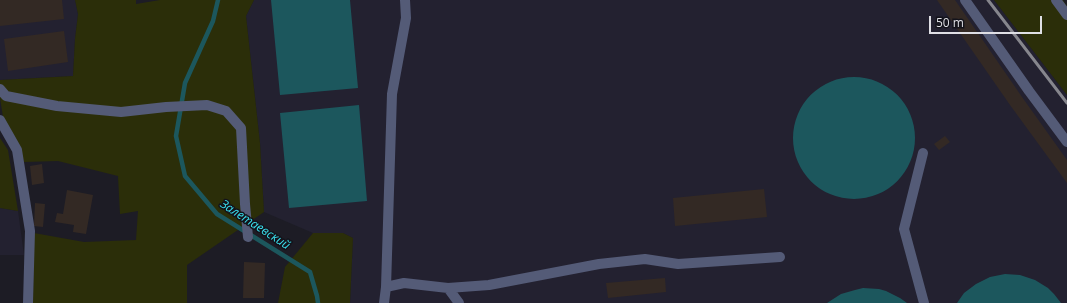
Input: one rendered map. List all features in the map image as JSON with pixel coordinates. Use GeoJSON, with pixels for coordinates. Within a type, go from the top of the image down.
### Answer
{"type":"FeatureCollection","features":[{"type":"Feature","properties":{"kind":"street"},"geometry":{"type":"LineString","coordinates":[[384,303],[386,286],[392,94],[406,18],[405,0]]}},
{"type":"Feature","properties":{"kind":"street"},"geometry":{"type":"LineString","coordinates":[[966,0],[1029,91],[1067,142]]}},
{"type":"Feature","properties":{"kind":"street"},"geometry":{"type":"LineString","coordinates":[[1056,0],[1066,12]]}},
{"type":"Feature","properties":{"kind":"street"},"geometry":{"type":"LineString","coordinates":[[0,89],[6,96],[57,106],[121,112],[166,107],[207,105],[226,111],[240,128],[248,237]]}},
{"type":"Feature","properties":{"kind":"street"},"geometry":{"type":"LineString","coordinates":[[0,120],[17,150],[30,231],[28,303]]}},
{"type":"Feature","properties":{"kind":"street"},"geometry":{"type":"LineString","coordinates":[[924,153],[904,229],[924,303]]}},
{"type":"Feature","properties":{"kind":"street"},"geometry":{"type":"LineString","coordinates":[[386,286],[404,283],[448,288],[488,285],[599,264],[630,260],[645,259],[678,264],[780,257]]}},
{"type":"Feature","properties":{"kind":"street"},"geometry":{"type":"LineString","coordinates":[[448,288],[459,303]]}},
{"type":"Feature","properties":{"kind":"shaded area"},"geometry":{"type":"Polygon","coordinates":[[[0,0],[75,0],[78,14],[73,76],[0,80],[0,0]]]}},
{"type":"Feature","properties":{"kind":"shaded area"},"geometry":{"type":"Polygon","coordinates":[[[254,0],[994,0],[1067,95],[1067,303],[350,303],[353,238],[343,233],[313,233],[264,212],[260,143],[246,16],[254,0]]]}},
{"type":"Feature","properties":{"kind":"shaded area"},"geometry":{"type":"Polygon","coordinates":[[[0,208],[18,211],[24,255],[0,255],[0,208]]]}},
{"type":"Feature","properties":{"kind":"green space"},"geometry":{"type":"Polygon","coordinates":[[[75,0],[136,0],[136,4],[160,0],[254,0],[246,16],[260,143],[264,212],[187,265],[187,303],[33,303],[34,233],[84,242],[136,240],[138,211],[120,214],[118,176],[58,161],[24,162],[21,151],[3,117],[0,98],[0,80],[73,76],[78,14],[75,0]]]}},
{"type":"Feature","properties":{"kind":"green space"},"geometry":{"type":"Polygon","coordinates":[[[994,0],[1063,0],[1067,6],[1067,95],[994,0]]]}},
{"type":"Feature","properties":{"kind":"green space"},"geometry":{"type":"Polygon","coordinates":[[[0,138],[8,150],[18,211],[0,208],[0,138]]]}},
{"type":"Feature","properties":{"kind":"green space"},"geometry":{"type":"Polygon","coordinates":[[[313,233],[343,233],[353,238],[350,303],[278,303],[285,267],[313,233]]]}},
{"type":"Feature","properties":{"kind":"water"},"geometry":{"type":"Polygon","coordinates":[[[271,0],[350,0],[358,88],[280,95],[271,0]]]}},
{"type":"Feature","properties":{"kind":"water"},"geometry":{"type":"Polygon","coordinates":[[[854,77],[877,81],[888,87],[897,95],[905,104],[911,115],[915,138],[911,161],[905,172],[897,181],[888,189],[877,195],[854,199],[831,195],[820,189],[811,181],[803,172],[797,161],[793,138],[797,115],[803,104],[811,95],[820,87],[831,81],[854,77]]]}},
{"type":"Feature","properties":{"kind":"water"},"geometry":{"type":"Polygon","coordinates":[[[359,105],[367,201],[289,208],[280,113],[359,105]]]}},
{"type":"Feature","properties":{"kind":"water"},"geometry":{"type":"Polygon","coordinates":[[[1005,274],[1020,275],[1035,280],[1048,288],[1061,303],[957,303],[964,293],[976,284],[990,277],[1005,274]]]}},
{"type":"Feature","properties":{"kind":"water"},"geometry":{"type":"Polygon","coordinates":[[[863,288],[886,291],[907,303],[827,303],[841,294],[863,288]]]}},
{"type":"Feature","properties":{"kind":"building"},"geometry":{"type":"Polygon","coordinates":[[[0,0],[62,0],[64,19],[0,26],[0,0]]]}},
{"type":"Feature","properties":{"kind":"building"},"geometry":{"type":"Polygon","coordinates":[[[937,0],[955,0],[1067,160],[1067,183],[1010,105],[937,0]]]}},
{"type":"Feature","properties":{"kind":"building"},"geometry":{"type":"Polygon","coordinates":[[[64,31],[68,62],[8,71],[4,39],[64,31]]]}},
{"type":"Feature","properties":{"kind":"building"},"geometry":{"type":"Polygon","coordinates":[[[945,136],[950,142],[939,150],[934,144],[945,136]]]}},
{"type":"Feature","properties":{"kind":"building"},"geometry":{"type":"Polygon","coordinates":[[[42,164],[44,183],[32,185],[30,166],[42,164]]]}},
{"type":"Feature","properties":{"kind":"building"},"geometry":{"type":"Polygon","coordinates":[[[764,189],[767,217],[675,226],[673,198],[764,189]]]}},
{"type":"Feature","properties":{"kind":"building"},"geometry":{"type":"Polygon","coordinates":[[[67,190],[93,195],[86,234],[73,232],[74,225],[55,222],[57,213],[63,214],[67,190]]]}},
{"type":"Feature","properties":{"kind":"building"},"geometry":{"type":"Polygon","coordinates":[[[35,203],[45,204],[43,227],[34,226],[35,203]]]}},
{"type":"Feature","properties":{"kind":"building"},"geometry":{"type":"Polygon","coordinates":[[[244,262],[265,263],[264,298],[243,298],[244,262]]]}},
{"type":"Feature","properties":{"kind":"building"},"geometry":{"type":"Polygon","coordinates":[[[665,278],[666,292],[608,298],[606,283],[665,278]]]}},
{"type":"Feature","properties":{"kind":"waterway","name":"Залетаевский"},"geometry":{"type":"LineString","coordinates":[[218,0],[213,21],[185,83],[176,136],[185,176],[217,214],[310,272],[318,303]]}},
{"type":"Feature","properties":{"kind":"railway"},"geometry":{"type":"LineString","coordinates":[[988,0],[1067,103]]}}]}
